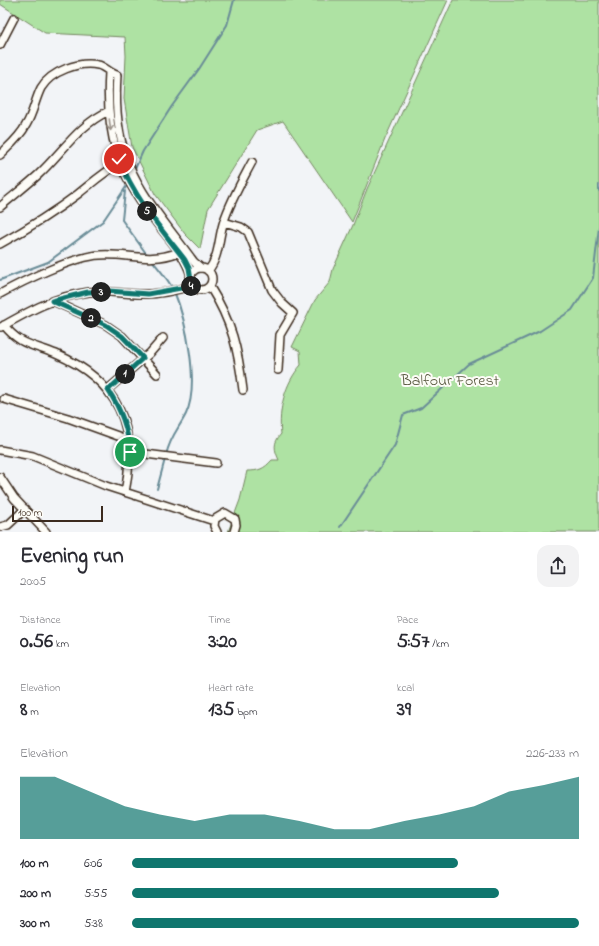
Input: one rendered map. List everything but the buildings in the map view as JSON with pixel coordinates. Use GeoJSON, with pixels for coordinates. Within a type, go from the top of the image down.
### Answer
{"type":"FeatureCollection","features":[{"type":"Feature","properties":{"kind":"street"},"geometry":{"type":"LineString","coordinates":[[0,45],[14,18]]}},
{"type":"Feature","properties":{"kind":"street"},"geometry":{"type":"LineString","coordinates":[[0,155],[24,128],[32,115],[41,89],[52,76],[71,67],[82,65],[99,65],[109,72],[117,75],[116,96],[124,166]]}},
{"type":"Feature","properties":{"kind":"street"},"geometry":{"type":"LineString","coordinates":[[109,72],[109,111],[112,141],[140,194],[189,268],[192,286],[200,291],[210,287]]}},
{"type":"Feature","properties":{"kind":"street"},"geometry":{"type":"LineString","coordinates":[[0,206],[38,174],[79,130],[96,117],[109,111]]}},
{"type":"Feature","properties":{"kind":"street"},"geometry":{"type":"LineString","coordinates":[[190,276],[194,270],[205,269],[216,259],[224,222],[229,208],[252,162]]}},
{"type":"Feature","properties":{"kind":"street"},"geometry":{"type":"LineString","coordinates":[[0,244],[39,222],[80,193],[102,174],[124,166]]}},
{"type":"Feature","properties":{"kind":"street"},"geometry":{"type":"LineString","coordinates":[[140,194],[194,262],[205,269],[212,280],[210,287],[223,309],[234,336],[244,390]]}},
{"type":"Feature","properties":{"kind":"street"},"geometry":{"type":"LineString","coordinates":[[224,222],[241,227],[248,232],[272,290],[282,303],[293,313],[280,335],[278,370]]}},
{"type":"Feature","properties":{"kind":"street"},"geometry":{"type":"LineString","coordinates":[[0,294],[70,263],[92,256],[110,255],[156,259],[178,252]]}},
{"type":"Feature","properties":{"kind":"street"},"geometry":{"type":"LineString","coordinates":[[126,492],[129,473],[129,440],[124,420],[117,403],[108,390],[84,369],[56,354],[23,343],[2,326],[52,301],[88,292],[109,291],[148,294],[192,286]]}},
{"type":"Feature","properties":{"kind":"street"},"geometry":{"type":"LineString","coordinates":[[52,301],[106,325],[122,336],[158,374]]}},
{"type":"Feature","properties":{"kind":"street"},"geometry":{"type":"LineString","coordinates":[[108,390],[163,338]]}},
{"type":"Feature","properties":{"kind":"street"},"geometry":{"type":"LineString","coordinates":[[4,399],[68,418],[129,440]]}},
{"type":"Feature","properties":{"kind":"street"},"geometry":{"type":"LineString","coordinates":[[0,450],[33,456],[81,476],[214,521]]}},
{"type":"Feature","properties":{"kind":"street"},"geometry":{"type":"LineString","coordinates":[[130,452],[216,463]]}},
{"type":"Feature","properties":{"kind":"street"},"geometry":{"type":"LineString","coordinates":[[0,477],[9,492],[46,532]]}},
{"type":"Feature","properties":{"kind":"street"},"geometry":{"type":"LineString","coordinates":[[0,528],[8,525],[25,509]]}},
{"type":"Feature","properties":{"kind":"street"},"geometry":{"type":"LineString","coordinates":[[217,532],[214,526],[214,521],[221,514],[229,514],[236,522],[234,532]]}},
{"type":"Feature","properties":{"kind":"green space"},"geometry":{"type":"Polygon","coordinates":[[[0,0],[448,0],[385,139],[352,222],[283,121],[257,130],[208,209],[200,249],[185,234],[155,194],[132,147],[124,99],[126,56],[125,37],[45,33],[0,4],[0,0]]]}},
{"type":"Feature","properties":{"kind":"green space","name":"Balfour Forest"},"geometry":{"type":"Polygon","coordinates":[[[453,0],[599,0],[599,532],[228,532],[240,500],[247,471],[258,470],[266,466],[272,460],[279,460],[275,446],[281,434],[280,425],[284,397],[295,372],[301,365],[300,351],[292,347],[315,300],[330,282],[333,269],[367,189],[453,0]]]}},
{"type":"Feature","properties":{"kind":"waterway"},"geometry":{"type":"LineString","coordinates":[[134,171],[143,151],[227,25],[234,0]]}},
{"type":"Feature","properties":{"kind":"waterway"},"geometry":{"type":"LineString","coordinates":[[0,280],[48,262],[103,221],[128,184]]}},
{"type":"Feature","properties":{"kind":"waterway"},"geometry":{"type":"LineString","coordinates":[[599,185],[599,191]]}},
{"type":"Feature","properties":{"kind":"waterway"},"geometry":{"type":"LineString","coordinates":[[125,191],[122,220],[148,256]]}},
{"type":"Feature","properties":{"kind":"waterway"},"geometry":{"type":"LineString","coordinates":[[340,527],[395,445],[403,415],[421,408],[469,364],[540,331],[572,310],[593,278],[599,227]]}},
{"type":"Feature","properties":{"kind":"waterway"},"geometry":{"type":"LineString","coordinates":[[151,259],[164,275],[174,291],[179,303],[187,335],[192,370],[190,402],[186,414],[172,437],[166,455]]}},
{"type":"Feature","properties":{"kind":"waterway"},"geometry":{"type":"LineString","coordinates":[[157,489],[165,459]]}},
{"type":"Feature","properties":{"kind":"route"},"geometry":{"type":"LineString","coordinates":[[119,159],[130,185],[145,209],[185,260],[189,268],[192,286],[170,292],[148,294],[109,291],[88,292],[52,301],[106,325],[122,336],[143,358],[108,390],[117,403],[124,420],[130,452]]}}]}
